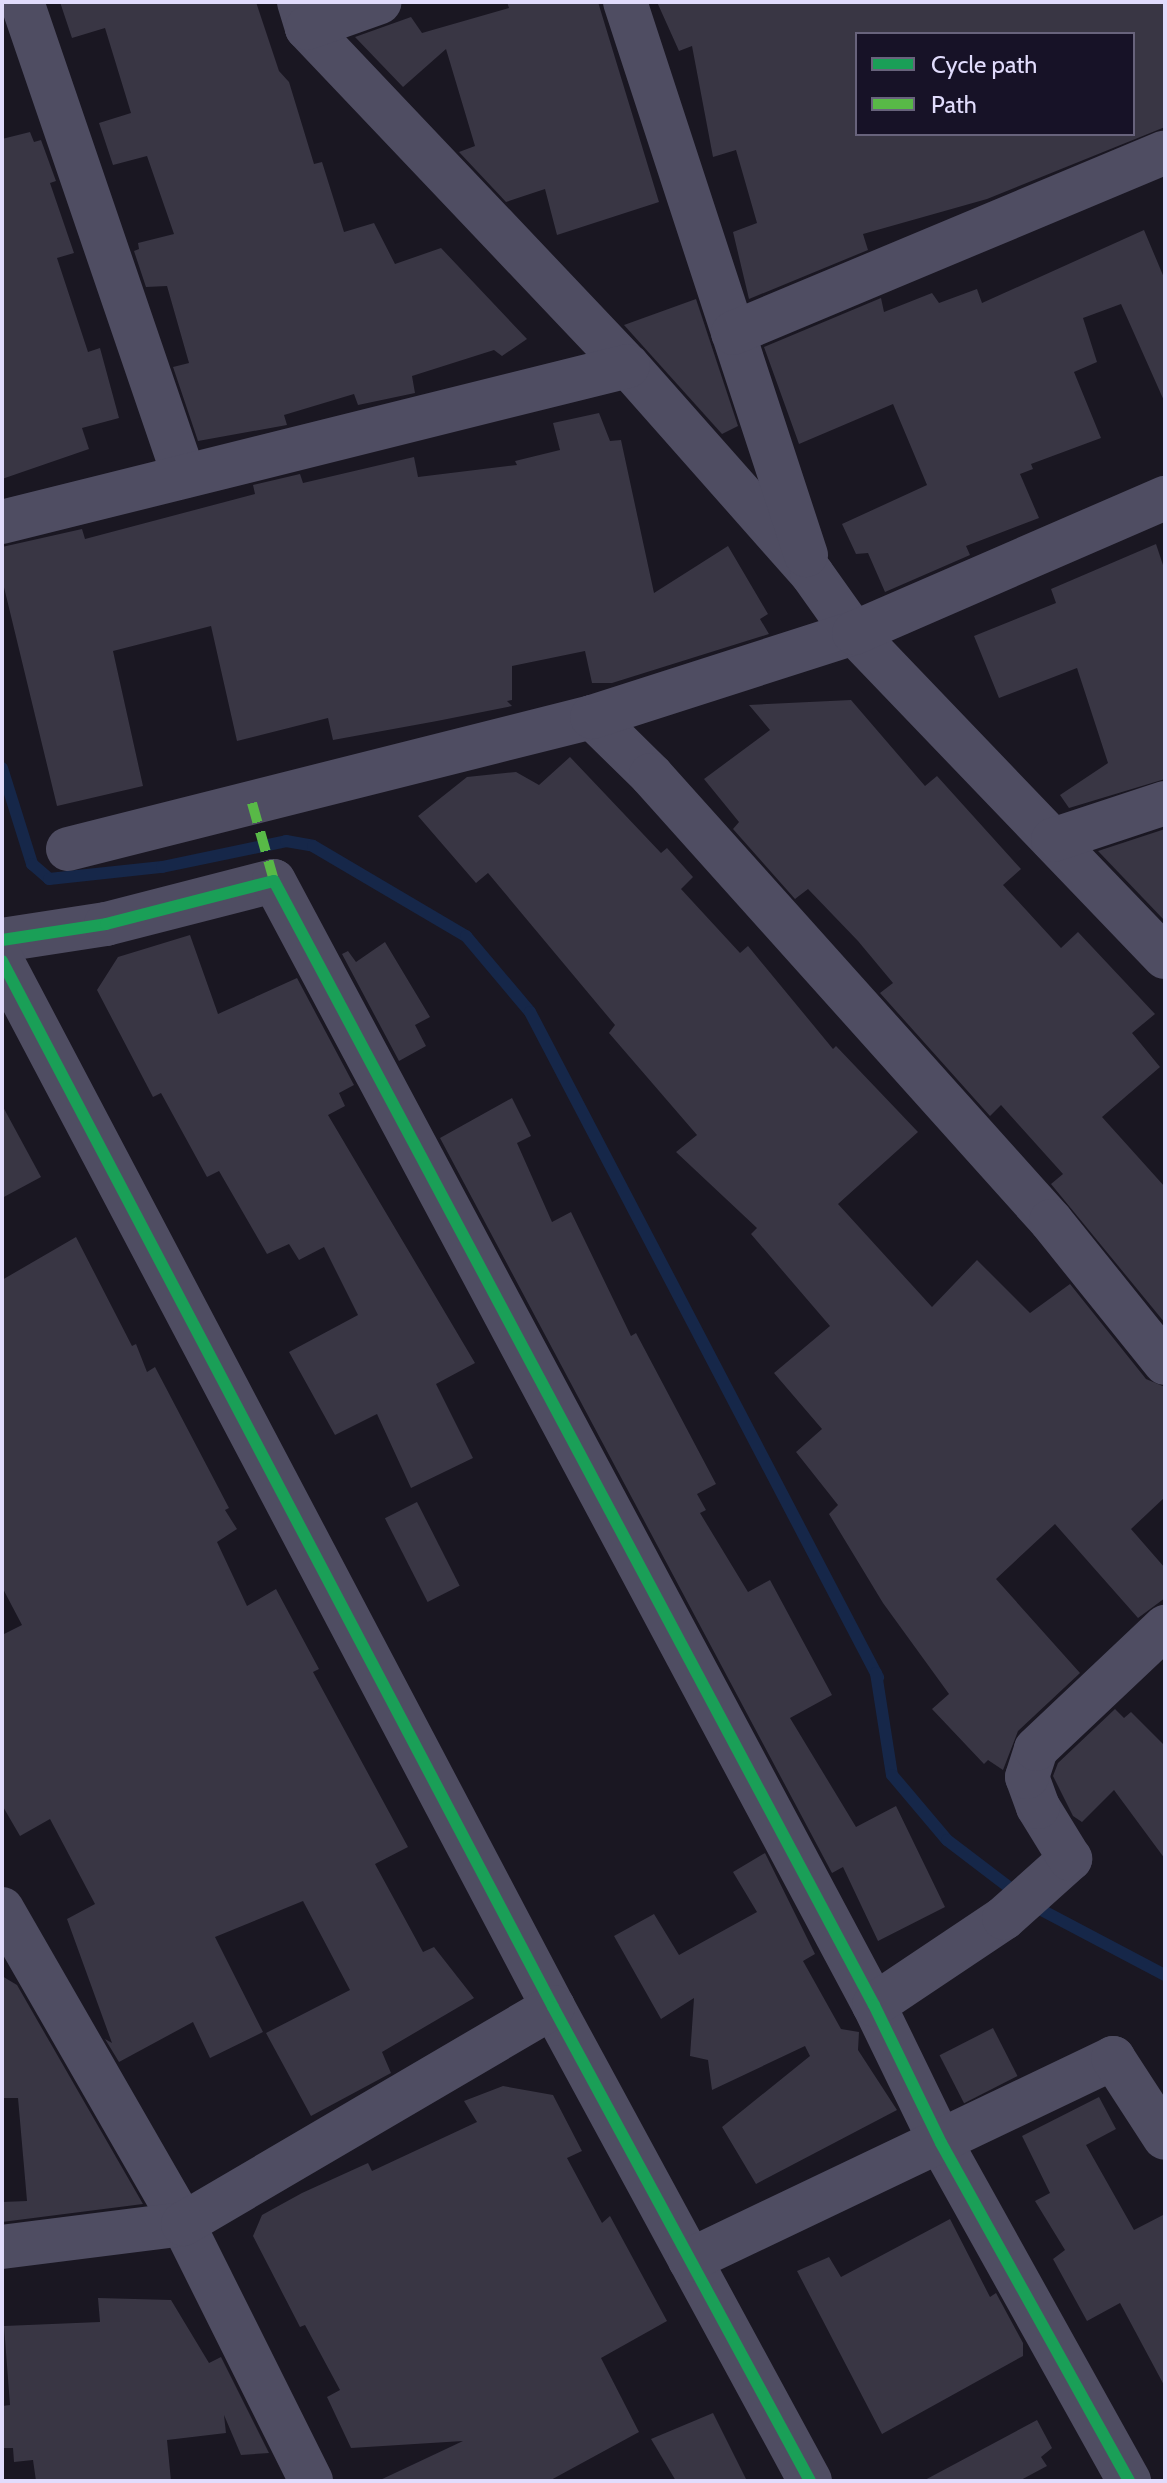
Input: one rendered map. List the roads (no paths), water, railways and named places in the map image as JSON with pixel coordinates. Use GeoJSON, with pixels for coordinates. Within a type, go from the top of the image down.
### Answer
{"type":"FeatureCollection","features":[{"type":"Feature","properties":{"kind":"street"},"geometry":{"type":"LineString","coordinates":[[22,2],[184,476]]}},
{"type":"Feature","properties":{"kind":"street"},"geometry":{"type":"LineString","coordinates":[[303,15],[380,2]]}},
{"type":"Feature","properties":{"kind":"street"},"geometry":{"type":"LineString","coordinates":[[625,2],[812,574]]}},
{"type":"Feature","properties":{"kind":"street"},"geometry":{"type":"LineString","coordinates":[[303,15],[628,366],[812,574],[854,633],[1165,957]]}},
{"type":"Feature","properties":{"kind":"street"},"geometry":{"type":"LineString","coordinates":[[733,333],[1165,152]]}},
{"type":"Feature","properties":{"kind":"street"},"geometry":{"type":"LineString","coordinates":[[2,522],[628,366]]}},
{"type":"Feature","properties":{"kind":"street"},"geometry":{"type":"LineString","coordinates":[[68,849],[592,717],[854,633],[1165,498]]}},
{"type":"Feature","properties":{"kind":"street"},"geometry":{"type":"LineString","coordinates":[[592,717],[651,775],[1051,1221],[1165,1363]]}},
{"type":"Feature","properties":{"kind":"street"},"geometry":{"type":"LineString","coordinates":[[1053,840],[1165,803]]}},
{"type":"Feature","properties":{"kind":"street"},"geometry":{"type":"LineString","coordinates":[[2,940],[106,924],[274,881],[874,2005],[941,2143],[1129,2481]]}},
{"type":"Feature","properties":{"kind":"street"},"geometry":{"type":"LineString","coordinates":[[2,961],[553,2007],[810,2481]]}},
{"type":"Feature","properties":{"kind":"street"},"geometry":{"type":"LineString","coordinates":[[874,2005],[1004,1918],[1070,1859],[1038,1807],[1027,1777],[1036,1749],[1165,1627]]}},
{"type":"Feature","properties":{"kind":"street"},"geometry":{"type":"LineString","coordinates":[[2,1909],[183,2224],[311,2481]]}},
{"type":"Feature","properties":{"kind":"street"},"geometry":{"type":"LineString","coordinates":[[2,2247],[183,2224],[553,2007]]}},
{"type":"Feature","properties":{"kind":"street"},"geometry":{"type":"LineString","coordinates":[[690,2260],[941,2143],[1113,2058],[1165,2138]]}},
{"type":"Feature","properties":{"kind":"waterway"},"geometry":{"type":"LineString","coordinates":[[2,768],[32,864],[49,879],[162,867],[286,841],[313,846],[466,936],[530,1012],[878,1677]]}},
{"type":"Feature","properties":{"kind":"waterway"},"geometry":{"type":"LineString","coordinates":[[876,1673],[892,1775],[947,1840],[1018,1894]]}},
{"type":"Feature","properties":{"kind":"waterway"},"geometry":{"type":"LineString","coordinates":[[1032,1905],[1165,1975]]}}]}
